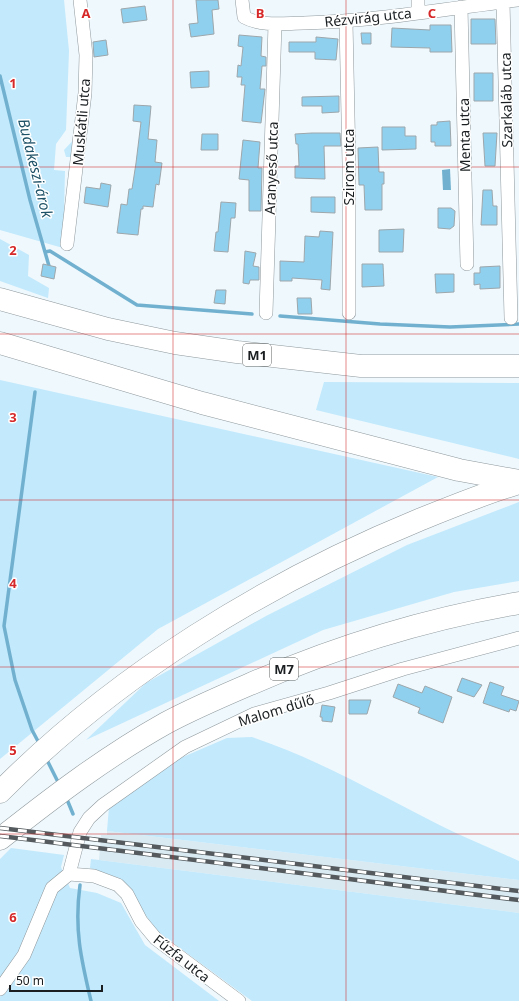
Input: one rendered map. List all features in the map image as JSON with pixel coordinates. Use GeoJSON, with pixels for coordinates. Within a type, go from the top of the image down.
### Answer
{"type":"FeatureCollection","features":[{"type":"Feature","properties":{"kind":"highway","name":"M1"},"geometry":{"type":"LineString","coordinates":[[0,299],[108,329],[175,343],[237,352],[361,366],[519,366]]}},
{"type":"Feature","properties":{"kind":"highway"},"geometry":{"type":"LineString","coordinates":[[0,343],[202,403],[459,470],[519,482]]}},
{"type":"Feature","properties":{"kind":"highway"},"geometry":{"type":"LineString","coordinates":[[0,792],[45,750],[136,676],[187,642],[285,583],[336,557],[393,531],[448,508],[519,482]]}},
{"type":"Feature","properties":{"kind":"highway","name":"M7"},"geometry":{"type":"LineString","coordinates":[[0,839],[63,791],[124,749],[166,723],[210,701],[271,674],[324,654],[391,632],[480,609],[519,603]]}},
{"type":"Feature","properties":{"kind":"street","name":"Muskátli utca"},"geometry":{"type":"LineString","coordinates":[[67,244],[85,93],[86,55],[80,0]]}},
{"type":"Feature","properties":{"kind":"street","name":"Rézvirág utca"},"geometry":{"type":"LineString","coordinates":[[242,0],[244,17],[252,21],[275,24],[346,22],[418,6],[461,7],[517,0]]}},
{"type":"Feature","properties":{"kind":"street","name":"Szarkaláb utca"},"geometry":{"type":"LineString","coordinates":[[503,2],[511,318]]}},
{"type":"Feature","properties":{"kind":"street","name":"Menta utca"},"geometry":{"type":"LineString","coordinates":[[461,7],[467,264]]}},
{"type":"Feature","properties":{"kind":"street","name":"Szirom utca"},"geometry":{"type":"LineString","coordinates":[[346,22],[349,163],[349,312]]}},
{"type":"Feature","properties":{"kind":"street","name":"Aranyeső utca"},"geometry":{"type":"LineString","coordinates":[[266,313],[275,24]]}},
{"type":"Feature","properties":{"kind":"street","name":"Malom dűlő"},"geometry":{"type":"LineString","coordinates":[[69,874],[80,832],[89,818],[103,805],[185,747],[254,714],[329,693],[403,669],[519,638]]}},
{"type":"Feature","properties":{"kind":"street"},"geometry":{"type":"LineString","coordinates":[[0,989],[16,969],[27,951],[52,888],[69,874]]}},
{"type":"Feature","properties":{"kind":"street","name":"Fűzfa utca"},"geometry":{"type":"LineString","coordinates":[[69,874],[94,876],[118,886],[126,894],[141,921],[156,939],[239,1001]]}},
{"type":"Feature","properties":{"kind":"shaded area"},"geometry":{"type":"Polygon","coordinates":[[[0,0],[64,0],[69,51],[66,130],[56,144],[54,170],[65,171],[63,248],[0,230],[0,0]]]}},
{"type":"Feature","properties":{"kind":"shaded area"},"geometry":{"type":"Polygon","coordinates":[[[78,135],[73,157],[66,157],[64,150],[78,135]]]}},
{"type":"Feature","properties":{"kind":"shaded area"},"geometry":{"type":"Polygon","coordinates":[[[450,169],[451,190],[443,190],[442,170],[450,169]]]}},
{"type":"Feature","properties":{"kind":"shaded area"},"geometry":{"type":"Polygon","coordinates":[[[0,239],[29,255],[28,276],[49,288],[48,298],[0,281],[0,239]]]}},
{"type":"Feature","properties":{"kind":"shaded area"},"geometry":{"type":"Polygon","coordinates":[[[0,380],[438,477],[158,629],[0,759],[0,380]]]}},
{"type":"Feature","properties":{"kind":"shaded area"},"geometry":{"type":"Polygon","coordinates":[[[324,382],[519,383],[519,459],[316,410],[324,382]]]}},
{"type":"Feature","properties":{"kind":"shaded area"},"geometry":{"type":"Polygon","coordinates":[[[519,502],[519,581],[454,592],[323,630],[86,740],[146,683],[266,616],[407,545],[519,502]]]}},
{"type":"Feature","properties":{"kind":"shaded area"},"geometry":{"type":"Polygon","coordinates":[[[252,737],[331,770],[458,834],[519,861],[519,880],[107,831],[109,807],[162,766],[227,738],[252,737]]]}},
{"type":"Feature","properties":{"kind":"shaded area"},"geometry":{"type":"Polygon","coordinates":[[[107,831],[519,880],[519,913],[99,860],[101,835],[107,835],[107,831]]]}},
{"type":"Feature","properties":{"kind":"shaded area"},"geometry":{"type":"Polygon","coordinates":[[[11,848],[64,855],[61,867],[70,888],[97,893],[121,903],[145,945],[219,1001],[0,1001],[0,859],[11,848]]]}},
{"type":"Feature","properties":{"kind":"shaded area"},"geometry":{"type":"Polygon","coordinates":[[[91,859],[519,913],[519,1001],[252,1001],[157,931],[119,878],[90,868],[91,859]]]}},
{"type":"Feature","properties":{"kind":"building"},"geometry":{"type":"Polygon","coordinates":[[[196,0],[218,0],[219,9],[212,10],[214,34],[191,37],[189,24],[198,23],[196,0]]]}},
{"type":"Feature","properties":{"kind":"building"},"geometry":{"type":"Polygon","coordinates":[[[145,6],[147,20],[123,23],[121,9],[145,6]]]}},
{"type":"Feature","properties":{"kind":"building"},"geometry":{"type":"Polygon","coordinates":[[[471,19],[495,19],[496,44],[471,44],[471,19]]]}},
{"type":"Feature","properties":{"kind":"building"},"geometry":{"type":"Polygon","coordinates":[[[430,25],[451,25],[452,52],[430,52],[430,48],[391,47],[392,28],[430,30],[430,25]]]}},
{"type":"Feature","properties":{"kind":"building"},"geometry":{"type":"Polygon","coordinates":[[[361,33],[371,33],[371,44],[362,44],[361,33]]]}},
{"type":"Feature","properties":{"kind":"building"},"geometry":{"type":"Polygon","coordinates":[[[239,35],[262,37],[261,56],[266,57],[266,66],[262,66],[260,89],[265,89],[261,123],[242,121],[245,85],[241,85],[242,77],[237,77],[238,65],[241,66],[243,47],[238,46],[239,35]]]}},
{"type":"Feature","properties":{"kind":"building"},"geometry":{"type":"Polygon","coordinates":[[[316,37],[338,39],[336,60],[315,59],[315,52],[289,52],[289,42],[316,42],[316,37]]]}},
{"type":"Feature","properties":{"kind":"building"},"geometry":{"type":"Polygon","coordinates":[[[106,40],[108,55],[94,57],[93,42],[106,40]]]}},
{"type":"Feature","properties":{"kind":"building"},"geometry":{"type":"Polygon","coordinates":[[[209,71],[209,87],[191,88],[190,72],[209,71]]]}},
{"type":"Feature","properties":{"kind":"building"},"geometry":{"type":"Polygon","coordinates":[[[474,73],[493,73],[493,101],[474,101],[474,73]]]}},
{"type":"Feature","properties":{"kind":"building"},"geometry":{"type":"Polygon","coordinates":[[[339,96],[339,112],[322,113],[322,106],[302,106],[302,97],[339,96]]]}},
{"type":"Feature","properties":{"kind":"building"},"geometry":{"type":"Polygon","coordinates":[[[134,105],[151,106],[148,139],[157,140],[155,162],[162,163],[159,185],[156,184],[153,207],[143,206],[143,209],[141,209],[138,235],[117,233],[121,204],[127,205],[129,189],[132,189],[136,163],[141,122],[133,121],[134,105]]]}},
{"type":"Feature","properties":{"kind":"building"},"geometry":{"type":"Polygon","coordinates":[[[450,121],[451,146],[435,146],[435,142],[431,142],[431,125],[437,125],[437,122],[450,121]]]}},
{"type":"Feature","properties":{"kind":"building"},"geometry":{"type":"Polygon","coordinates":[[[382,127],[405,127],[405,136],[416,136],[416,149],[382,150],[382,127]]]}},
{"type":"Feature","properties":{"kind":"building"},"geometry":{"type":"Polygon","coordinates":[[[340,133],[341,146],[324,146],[325,179],[295,178],[295,166],[299,166],[298,144],[296,144],[295,134],[340,133]]]}},
{"type":"Feature","properties":{"kind":"building"},"geometry":{"type":"Polygon","coordinates":[[[483,133],[497,133],[495,166],[485,166],[483,133]]]}},
{"type":"Feature","properties":{"kind":"building"},"geometry":{"type":"Polygon","coordinates":[[[202,134],[218,134],[218,150],[201,150],[202,134]]]}},
{"type":"Feature","properties":{"kind":"building"},"geometry":{"type":"Polygon","coordinates":[[[243,140],[260,142],[258,168],[262,168],[261,211],[249,211],[249,180],[239,179],[243,140]]]}},
{"type":"Feature","properties":{"kind":"building"},"geometry":{"type":"Polygon","coordinates":[[[378,147],[379,172],[384,172],[384,184],[382,184],[382,210],[365,210],[364,185],[359,185],[358,148],[378,147]]]}},
{"type":"Feature","properties":{"kind":"building"},"geometry":{"type":"Polygon","coordinates":[[[101,183],[111,185],[108,207],[84,203],[86,187],[100,189],[101,183]]]}},
{"type":"Feature","properties":{"kind":"building"},"geometry":{"type":"Polygon","coordinates":[[[483,190],[492,190],[493,206],[497,206],[497,225],[481,225],[483,190]]]}},
{"type":"Feature","properties":{"kind":"building"},"geometry":{"type":"Polygon","coordinates":[[[311,197],[335,197],[335,213],[311,212],[311,197]]]}},
{"type":"Feature","properties":{"kind":"building"},"geometry":{"type":"Polygon","coordinates":[[[221,202],[236,203],[235,218],[231,218],[228,252],[214,251],[216,232],[218,232],[221,202]]]}},
{"type":"Feature","properties":{"kind":"building"},"geometry":{"type":"Polygon","coordinates":[[[438,208],[451,208],[455,211],[454,226],[450,229],[438,228],[438,208]]]}},
{"type":"Feature","properties":{"kind":"building"},"geometry":{"type":"Polygon","coordinates":[[[404,229],[403,252],[379,252],[379,230],[404,229]]]}},
{"type":"Feature","properties":{"kind":"building"},"geometry":{"type":"Polygon","coordinates":[[[320,231],[333,232],[330,290],[321,289],[322,280],[292,278],[292,281],[280,281],[280,261],[304,262],[305,236],[319,237],[320,231]]]}},
{"type":"Feature","properties":{"kind":"building"},"geometry":{"type":"Polygon","coordinates":[[[245,251],[256,253],[253,266],[259,267],[259,280],[250,280],[249,284],[243,283],[245,251]]]}},
{"type":"Feature","properties":{"kind":"building"},"geometry":{"type":"Polygon","coordinates":[[[43,264],[56,267],[54,279],[41,276],[43,264]]]}},
{"type":"Feature","properties":{"kind":"building"},"geometry":{"type":"Polygon","coordinates":[[[362,264],[383,264],[384,286],[362,287],[362,264]]]}},
{"type":"Feature","properties":{"kind":"building"},"geometry":{"type":"Polygon","coordinates":[[[500,266],[500,288],[480,289],[480,284],[474,285],[474,273],[480,273],[480,267],[500,266]]]}},
{"type":"Feature","properties":{"kind":"building"},"geometry":{"type":"Polygon","coordinates":[[[435,274],[454,274],[454,292],[436,293],[435,274]]]}},
{"type":"Feature","properties":{"kind":"building"},"geometry":{"type":"Polygon","coordinates":[[[216,290],[226,290],[225,304],[214,303],[216,290]]]}},
{"type":"Feature","properties":{"kind":"building"},"geometry":{"type":"Polygon","coordinates":[[[297,298],[311,298],[312,314],[298,314],[297,298]]]}},
{"type":"Feature","properties":{"kind":"building"},"geometry":{"type":"Polygon","coordinates":[[[462,678],[482,685],[474,697],[457,691],[462,678]]]}},
{"type":"Feature","properties":{"kind":"building"},"geometry":{"type":"Polygon","coordinates":[[[490,682],[504,687],[501,695],[519,701],[516,711],[510,709],[509,712],[483,703],[490,682]]]}},
{"type":"Feature","properties":{"kind":"building"},"geometry":{"type":"Polygon","coordinates":[[[398,684],[422,693],[425,686],[452,697],[443,723],[418,713],[420,708],[393,697],[398,684]]]}},
{"type":"Feature","properties":{"kind":"building"},"geometry":{"type":"Polygon","coordinates":[[[349,700],[371,700],[367,714],[349,714],[349,700]]]}},
{"type":"Feature","properties":{"kind":"building"},"geometry":{"type":"Polygon","coordinates":[[[322,705],[335,707],[332,722],[322,721],[322,717],[320,717],[322,705]]]}},
{"type":"Feature","properties":{"kind":"waterway","name":"Budakeszi-árok"},"geometry":{"type":"LineString","coordinates":[[0,76],[30,200],[49,266]]}},
{"type":"Feature","properties":{"kind":"waterway"},"geometry":{"type":"LineString","coordinates":[[45,252],[50,251],[137,305],[252,314]]}},
{"type":"Feature","properties":{"kind":"waterway"},"geometry":{"type":"LineString","coordinates":[[280,316],[380,324],[450,327],[519,324]]}},
{"type":"Feature","properties":{"kind":"waterway","name":"Budakeszi-árok"},"geometry":{"type":"LineString","coordinates":[[35,392],[4,626],[15,680],[32,730],[40,745]]}},
{"type":"Feature","properties":{"kind":"waterway"},"geometry":{"type":"LineString","coordinates":[[46,758],[59,784]]}},
{"type":"Feature","properties":{"kind":"waterway"},"geometry":{"type":"LineString","coordinates":[[66,797],[73,814]]}},
{"type":"Feature","properties":{"kind":"waterway"},"geometry":{"type":"LineString","coordinates":[[80,885],[78,901],[78,930],[84,971],[91,1001]]}},
{"type":"Feature","properties":{"kind":"railway"},"geometry":{"type":"LineString","coordinates":[[0,828],[519,891]]}},
{"type":"Feature","properties":{"kind":"railway"},"geometry":{"type":"LineString","coordinates":[[0,836],[519,900]]}}]}
